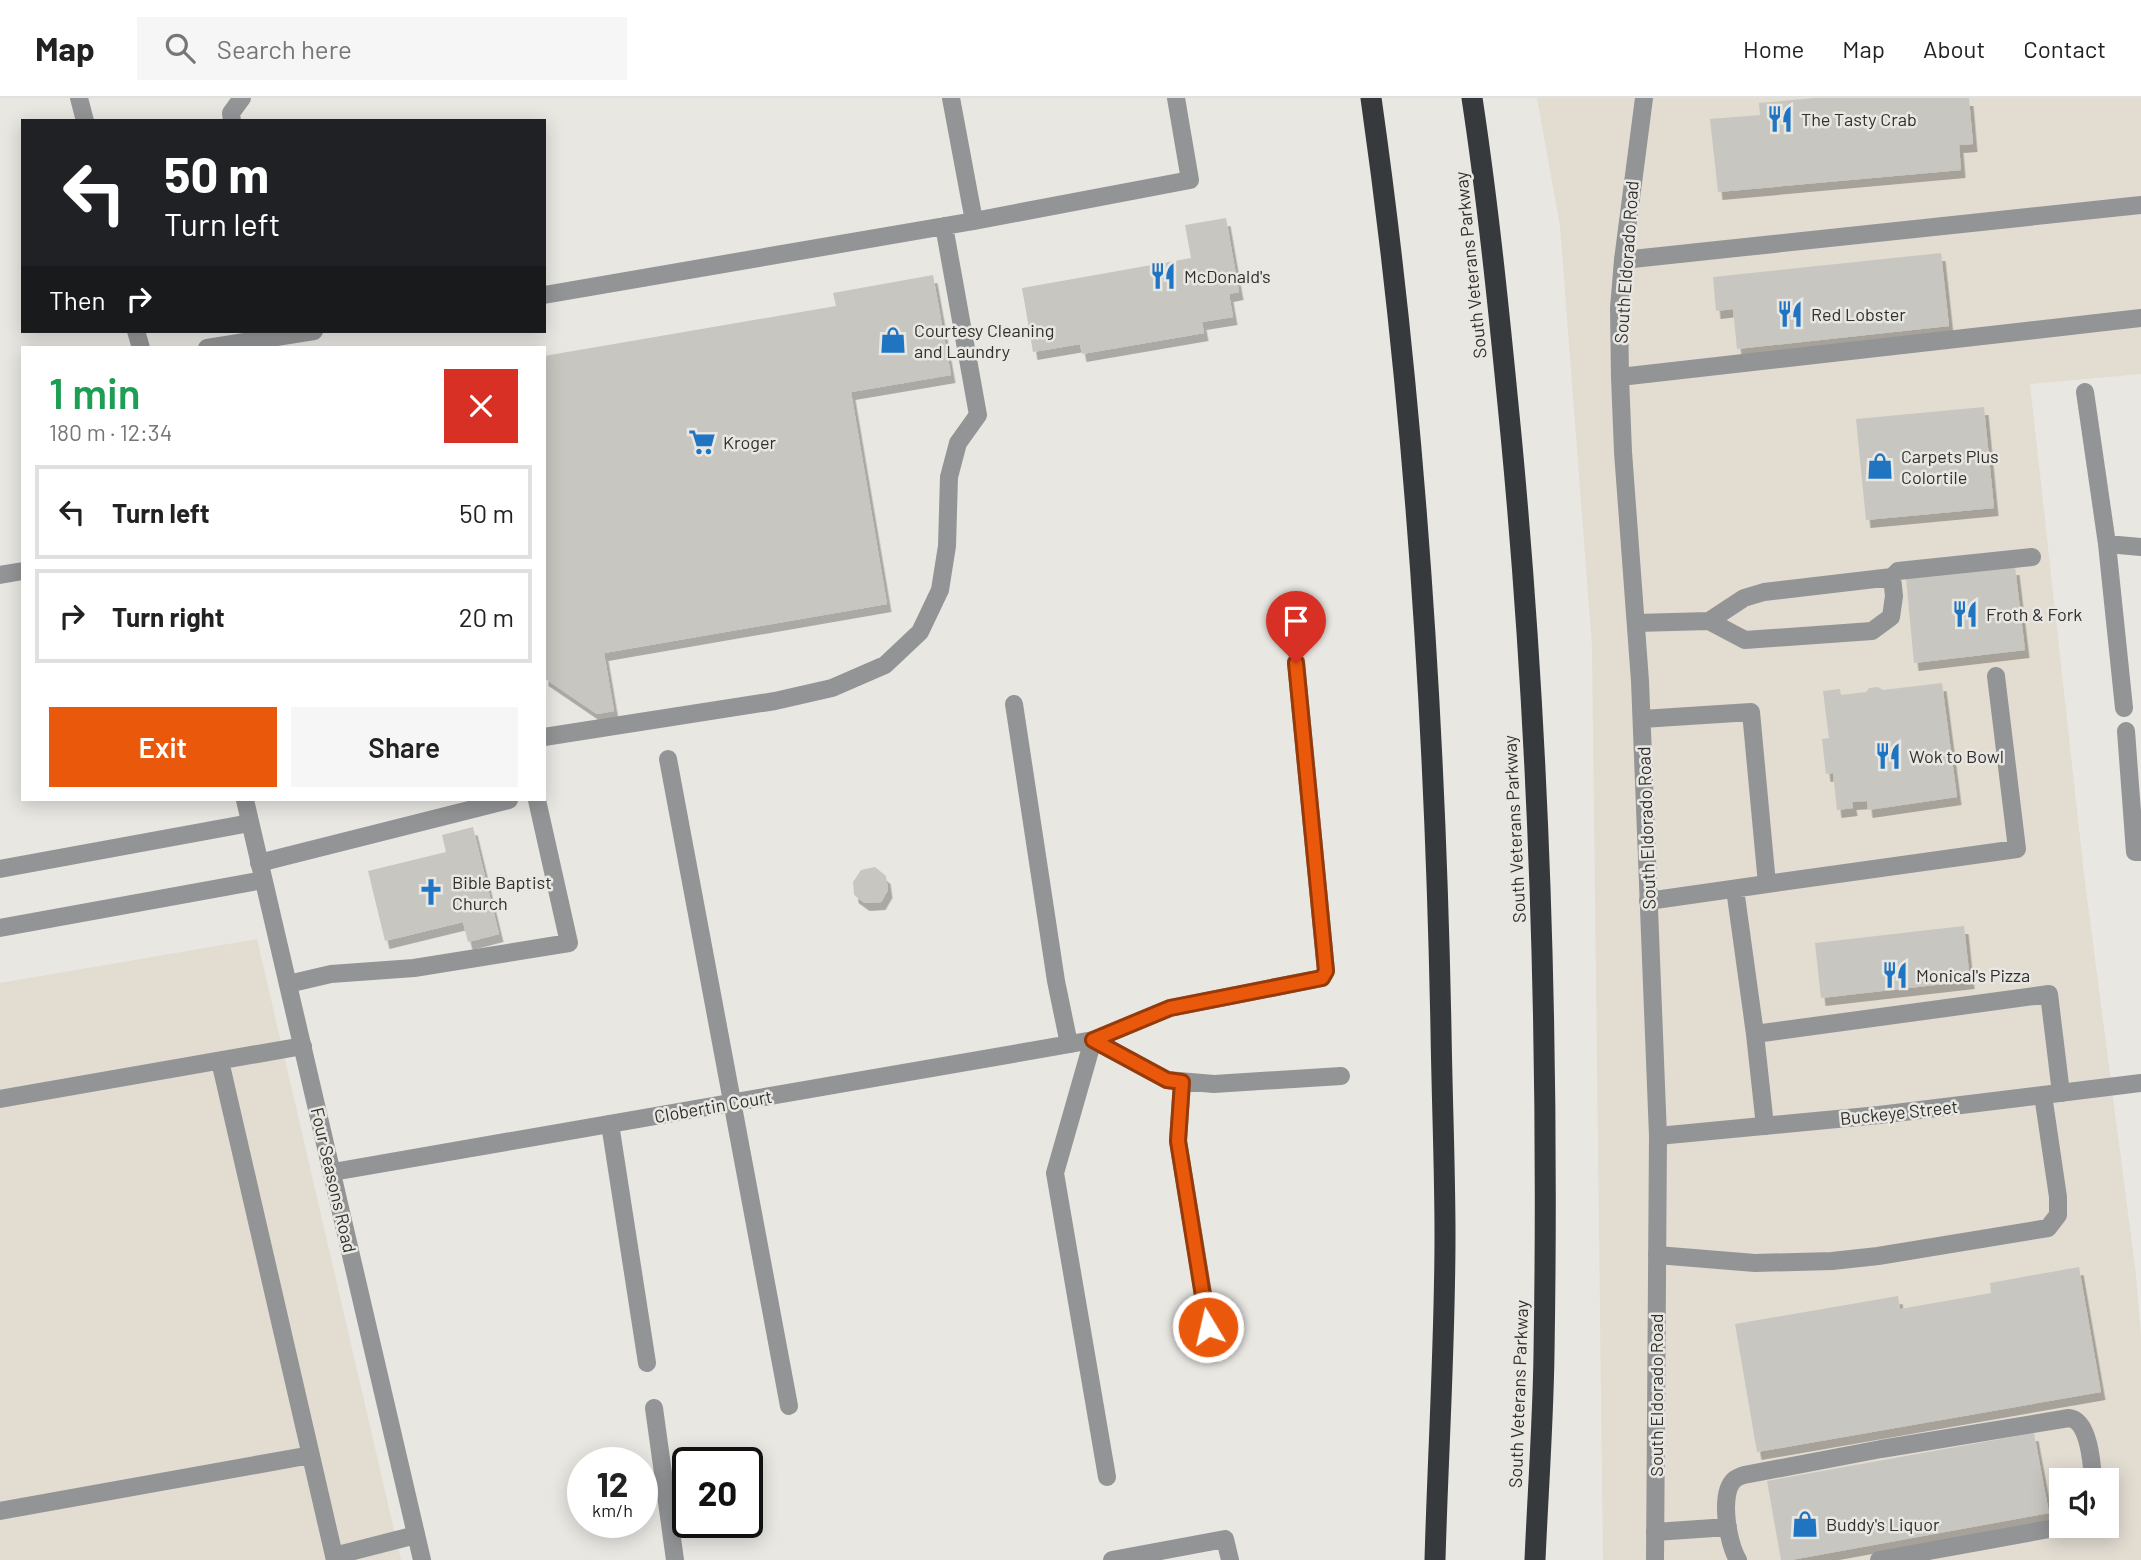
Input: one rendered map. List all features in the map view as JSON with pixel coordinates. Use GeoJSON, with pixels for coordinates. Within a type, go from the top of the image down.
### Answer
{"type":"FeatureCollection","features":[{"type":"Feature","properties":{"kind":"highway"},"geometry":{"type":"LineString","coordinates":[[1371,98],[1406,382],[1428,671],[1437,877],[1445,1237],[1434,1560]]}},
{"type":"Feature","properties":{"kind":"highway","name":"South Veterans Parkway"},"geometry":{"type":"LineString","coordinates":[[1472,98],[1487,201],[1524,579],[1541,895],[1546,1173],[1544,1359],[1535,1560]]}},
{"type":"Feature","properties":{"kind":"street"},"geometry":{"type":"LineString","coordinates":[[79,98],[84,119]]}},
{"type":"Feature","properties":{"kind":"street"},"geometry":{"type":"LineString","coordinates":[[232,119],[231,113],[242,98]]}},
{"type":"Feature","properties":{"kind":"street"},"geometry":{"type":"LineString","coordinates":[[951,98],[974,221]]}},
{"type":"Feature","properties":{"kind":"street"},"geometry":{"type":"LineString","coordinates":[[546,295],[974,221],[1189,180],[1175,98]]}},
{"type":"Feature","properties":{"kind":"street","name":"South Eldorado Road"},"geometry":{"type":"LineString","coordinates":[[1644,98],[1623,260],[1619,308],[1619,377],[1642,719],[1658,1136],[1655,1560]]}},
{"type":"Feature","properties":{"kind":"street"},"geometry":{"type":"LineString","coordinates":[[1623,260],[2141,205]]}},
{"type":"Feature","properties":{"kind":"street"},"geometry":{"type":"LineString","coordinates":[[546,737],[775,701],[832,688],[885,665],[920,632],[940,590],[947,546],[949,477],[958,443],[978,415],[944,226]]}},
{"type":"Feature","properties":{"kind":"street"},"geometry":{"type":"LineString","coordinates":[[1619,377],[2141,318]]}},
{"type":"Feature","properties":{"kind":"street"},"geometry":{"type":"LineString","coordinates":[[216,346],[274,333]]}},
{"type":"Feature","properties":{"kind":"street"},"geometry":{"type":"LineString","coordinates":[[2085,392],[2107,544],[2124,708]]}},
{"type":"Feature","properties":{"kind":"street"},"geometry":{"type":"LineString","coordinates":[[2107,544],[2141,547]]}},
{"type":"Feature","properties":{"kind":"street"},"geometry":{"type":"LineString","coordinates":[[1709,621],[1744,598],[1764,592],[1892,577],[1898,571],[2032,557]]}},
{"type":"Feature","properties":{"kind":"street"},"geometry":{"type":"LineString","coordinates":[[0,575],[21,571]]}},
{"type":"Feature","properties":{"kind":"street"},"geometry":{"type":"LineString","coordinates":[[1636,622],[1709,621],[1745,640],[1872,631],[1891,617],[1894,596],[1892,577]]}},
{"type":"Feature","properties":{"kind":"street","name":"Clobertin Court"},"geometry":{"type":"LineString","coordinates":[[332,1172],[1093,1040],[1170,1008],[1322,978],[1325,975],[1325,957],[1296,663]]}},
{"type":"Feature","properties":{"kind":"street"},"geometry":{"type":"LineString","coordinates":[[1648,901],[2017,849],[1996,676]]}},
{"type":"Feature","properties":{"kind":"street"},"geometry":{"type":"LineString","coordinates":[[1014,704],[1056,981],[1069,1044]]}},
{"type":"Feature","properties":{"kind":"street"},"geometry":{"type":"LineString","coordinates":[[1642,719],[1751,712],[1767,884]]}},
{"type":"Feature","properties":{"kind":"street"},"geometry":{"type":"LineString","coordinates":[[2126,731],[2135,852],[2141,852]]}},
{"type":"Feature","properties":{"kind":"street"},"geometry":{"type":"LineString","coordinates":[[668,759],[789,1406]]}},
{"type":"Feature","properties":{"kind":"street","name":"Four Seasons Road"},"geometry":{"type":"LineString","coordinates":[[245,801],[422,1560]]}},
{"type":"Feature","properties":{"kind":"street"},"geometry":{"type":"LineString","coordinates":[[0,928],[262,871],[506,801]]}},
{"type":"Feature","properties":{"kind":"street"},"geometry":{"type":"LineString","coordinates":[[288,984],[331,974],[414,968],[569,943],[537,801]]}},
{"type":"Feature","properties":{"kind":"street"},"geometry":{"type":"LineString","coordinates":[[0,869],[250,823]]}},
{"type":"Feature","properties":{"kind":"street"},"geometry":{"type":"LineString","coordinates":[[1735,889],[1765,1126]]}},
{"type":"Feature","properties":{"kind":"street"},"geometry":{"type":"LineString","coordinates":[[1755,1034],[2049,994],[2061,1093]]}},
{"type":"Feature","properties":{"kind":"street"},"geometry":{"type":"LineString","coordinates":[[1107,1477],[1055,1173],[1093,1040],[1167,1080],[1214,1084],[1341,1076]]}},
{"type":"Feature","properties":{"kind":"street"},"geometry":{"type":"LineString","coordinates":[[0,1099],[303,1046]]}},
{"type":"Feature","properties":{"kind":"street"},"geometry":{"type":"LineString","coordinates":[[219,1060],[335,1558],[416,1535]]}},
{"type":"Feature","properties":{"kind":"street"},"geometry":{"type":"LineString","coordinates":[[1182,1082],[1178,1141],[1213,1354]]}},
{"type":"Feature","properties":{"kind":"street","name":"Buckeye Street"},"geometry":{"type":"LineString","coordinates":[[1658,1136],[1879,1115],[2141,1083]]}},
{"type":"Feature","properties":{"kind":"street"},"geometry":{"type":"LineString","coordinates":[[1657,1255],[1755,1264],[1832,1261],[2048,1228],[2058,1216],[2058,1197],[2042,1095]]}},
{"type":"Feature","properties":{"kind":"street"},"geometry":{"type":"LineString","coordinates":[[610,1124],[647,1363]]}},
{"type":"Feature","properties":{"kind":"street"},"geometry":{"type":"LineString","coordinates":[[654,1408],[675,1560]]}},
{"type":"Feature","properties":{"kind":"street"},"geometry":{"type":"LineString","coordinates":[[1738,1560],[1732,1551],[1726,1511],[1733,1480],[1744,1475],[2068,1418],[2079,1422],[2084,1431],[2092,1468]]}},
{"type":"Feature","properties":{"kind":"street"},"geometry":{"type":"LineString","coordinates":[[0,1511],[311,1455]]}},
{"type":"Feature","properties":{"kind":"street"},"geometry":{"type":"LineString","coordinates":[[1655,1532],[1728,1527]]}},
{"type":"Feature","properties":{"kind":"street"},"geometry":{"type":"LineString","coordinates":[[1879,1560],[2049,1529]]}},
{"type":"Feature","properties":{"kind":"street"},"geometry":{"type":"LineString","coordinates":[[1112,1560],[1225,1539],[1230,1560]]}},
{"type":"Feature","properties":{"kind":"shaded area"},"geometry":{"type":"Polygon","coordinates":[[[1537,98],[2141,98],[2141,374],[2030,384],[2084,874],[2136,1275],[2141,1336],[2141,1560],[1603,1560],[1592,646],[1560,226],[1537,98]]]}},
{"type":"Feature","properties":{"kind":"shaded area"},"geometry":{"type":"Polygon","coordinates":[[[257,939],[401,1560],[0,1560],[0,983],[257,939]]]}},
{"type":"Feature","properties":{"kind":"building"},"geometry":{"type":"Polygon","coordinates":[[[1815,98],[1969,98],[1973,144],[1959,145],[1961,170],[1718,192],[1710,119],[1760,115],[1759,103],[1815,98]]]}},
{"type":"Feature","properties":{"kind":"building","name":"McDonald's"},"geometry":{"type":"Polygon","coordinates":[[[1226,218],[1239,292],[1229,294],[1233,317],[1202,322],[1204,333],[1082,354],[1080,344],[1033,352],[1022,288],[1191,258],[1185,225],[1226,218]]]}},
{"type":"Feature","properties":{"kind":"building"},"geometry":{"type":"Polygon","coordinates":[[[1941,253],[1949,326],[1737,349],[1733,309],[1716,311],[1713,277],[1941,253]]]}},
{"type":"Feature","properties":{"kind":"building","name":"Kroger"},"geometry":{"type":"Polygon","coordinates":[[[933,275],[951,375],[851,392],[887,604],[604,653],[614,711],[597,714],[546,679],[546,356],[836,306],[833,293],[933,275]]]}},
{"type":"Feature","properties":{"kind":"building"},"geometry":{"type":"Polygon","coordinates":[[[1984,407],[1994,508],[1866,520],[1856,419],[1984,407]]]}},
{"type":"Feature","properties":{"kind":"building","name":"Froth & Fork"},"geometry":{"type":"Polygon","coordinates":[[[2015,567],[2025,650],[1914,663],[1906,578],[2015,567]]]}},
{"type":"Feature","properties":{"kind":"building","name":"Wok to Bowl"},"geometry":{"type":"Polygon","coordinates":[[[1942,683],[1957,797],[1868,810],[1867,801],[1852,802],[1853,808],[1837,810],[1833,773],[1826,774],[1822,739],[1829,738],[1823,691],[1840,689],[1841,695],[1866,692],[1869,688],[1878,687],[1883,690],[1942,683]]]}},
{"type":"Feature","properties":{"kind":"building","name":"Bible Baptist Church"},"geometry":{"type":"Polygon","coordinates":[[[473,827],[499,934],[468,942],[463,922],[385,941],[368,871],[446,852],[442,835],[473,827]]]}},
{"type":"Feature","properties":{"kind":"building"},"geometry":{"type":"Polygon","coordinates":[[[875,867],[886,876],[888,890],[881,902],[865,903],[854,895],[853,882],[861,870],[875,867]]]}},
{"type":"Feature","properties":{"kind":"building"},"geometry":{"type":"Polygon","coordinates":[[[1964,926],[1970,981],[1821,998],[1815,943],[1964,926]]]}},
{"type":"Feature","properties":{"kind":"building"},"geometry":{"type":"Polygon","coordinates":[[[2079,1267],[2101,1392],[1757,1452],[1735,1324],[1898,1296],[1900,1309],[1991,1293],[1990,1283],[2079,1267]]]}},
{"type":"Feature","properties":{"kind":"building"},"geometry":{"type":"Polygon","coordinates":[[[2034,1433],[2049,1513],[1781,1560],[1767,1481],[2034,1433]]]}},
{"type":"Feature","properties":{"kind":"place","name":"The Tasty Crab"},"geometry":{"type":"Point","coordinates":[1780,119]}},
{"type":"Feature","properties":{"kind":"place","name":"McDonald's"},"geometry":{"type":"Point","coordinates":[1163,276]}},
{"type":"Feature","properties":{"kind":"place","name":"Red Lobster"},"geometry":{"type":"Point","coordinates":[1790,314]}},
{"type":"Feature","properties":{"kind":"place","name":"Courtesy Cleaning and Laundry"},"geometry":{"type":"Point","coordinates":[893,340]}},
{"type":"Feature","properties":{"kind":"place","name":"Kroger"},"geometry":{"type":"Point","coordinates":[702,442]}},
{"type":"Feature","properties":{"kind":"place","name":"Carpets Plus Colortile"},"geometry":{"type":"Point","coordinates":[1880,466]}},
{"type":"Feature","properties":{"kind":"place","name":"Froth & Fork"},"geometry":{"type":"Point","coordinates":[1965,614]}},
{"type":"Feature","properties":{"kind":"place","name":"Wok to Bowl"},"geometry":{"type":"Point","coordinates":[1888,756]}},
{"type":"Feature","properties":{"kind":"place","name":"Bible Baptist Church"},"geometry":{"type":"Point","coordinates":[431,892]}},
{"type":"Feature","properties":{"kind":"place","name":"Monical's Pizza"},"geometry":{"type":"Point","coordinates":[1895,975]}},
{"type":"Feature","properties":{"kind":"place","name":"Buddy's Liquor"},"geometry":{"type":"Point","coordinates":[1805,1524]}},
{"type":"Feature","properties":{"kind":"route"},"geometry":{"type":"LineString","coordinates":[[1208,1327],[1178,1141],[1182,1082],[1167,1080],[1093,1040],[1170,1008],[1322,978],[1325,975],[1296,663]]}}]}
